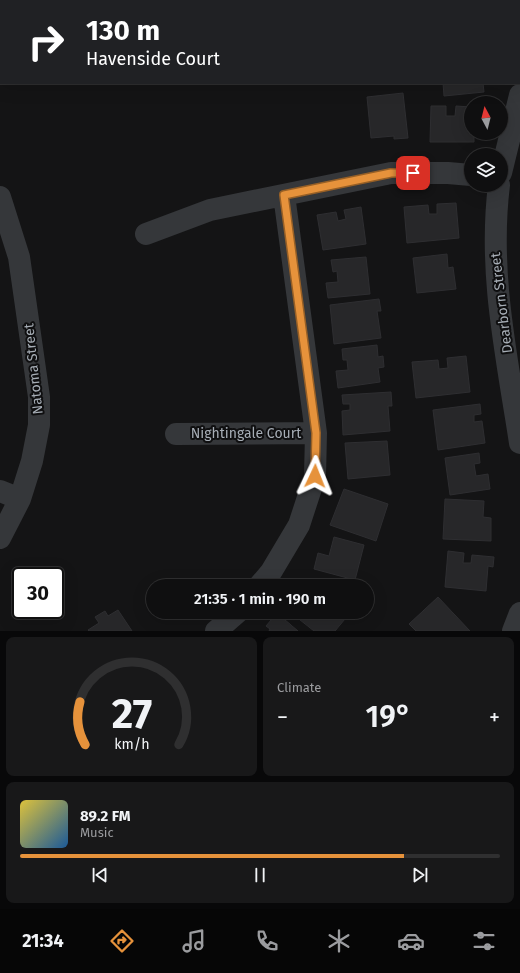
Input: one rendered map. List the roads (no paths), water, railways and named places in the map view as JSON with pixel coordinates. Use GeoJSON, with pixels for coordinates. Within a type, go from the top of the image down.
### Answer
{"type":"FeatureCollection","features":[{"type":"Feature","properties":{"kind":"street"},"geometry":{"type":"LineString","coordinates":[[507,148],[520,95]]}},
{"type":"Feature","properties":{"kind":"street"},"geometry":{"type":"LineString","coordinates":[[146,234],[210,210],[391,173],[464,174]]}},
{"type":"Feature","properties":{"kind":"street","name":"Dearborn Street"},"geometry":{"type":"LineString","coordinates":[[498,192],[494,219],[499,308],[520,444]]}},
{"type":"Feature","properties":{"kind":"street"},"geometry":{"type":"LineString","coordinates":[[265,579],[271,572],[299,525],[315,476],[316,433],[284,195]]}},
{"type":"Feature","properties":{"kind":"street","name":"Natoma Street"},"geometry":{"type":"LineString","coordinates":[[0,197],[5,229],[19,257],[39,397],[39,425],[34,454],[20,499],[0,538]]}},
{"type":"Feature","properties":{"kind":"street","name":"Nightingale Court"},"geometry":{"type":"LineString","coordinates":[[176,434],[316,433]]}},
{"type":"Feature","properties":{"kind":"street"},"geometry":{"type":"LineString","coordinates":[[0,491],[20,499]]}},
{"type":"Feature","properties":{"kind":"street"},"geometry":{"type":"LineString","coordinates":[[513,631],[520,613]]}},
{"type":"Feature","properties":{"kind":"street"},"geometry":{"type":"LineString","coordinates":[[216,631],[230,619]]}}]}
